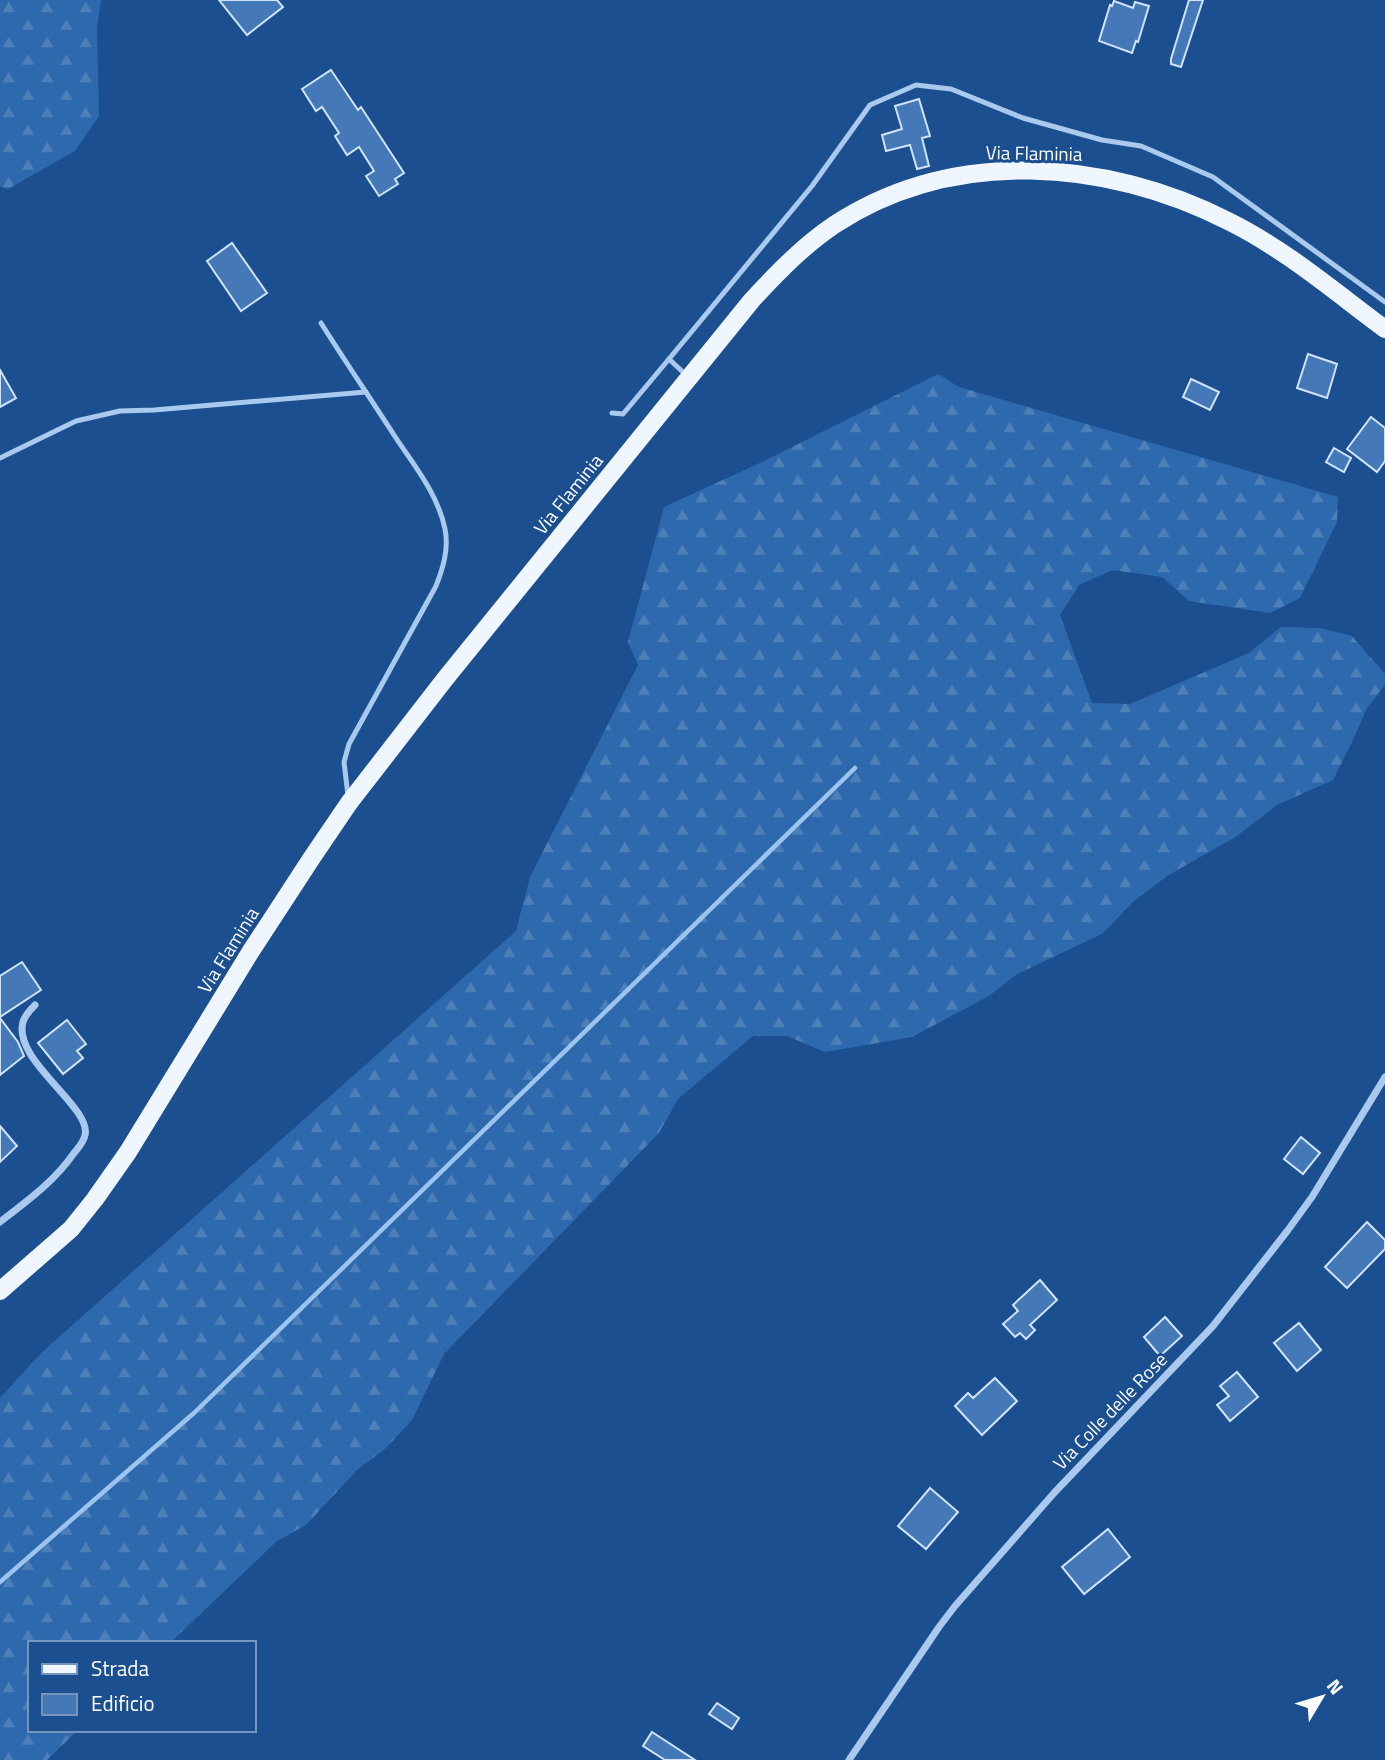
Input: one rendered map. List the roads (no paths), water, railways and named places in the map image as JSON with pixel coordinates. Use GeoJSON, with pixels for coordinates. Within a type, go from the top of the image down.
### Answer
{"type":"FeatureCollection","features":[{"type":"Feature","properties":{"kind":"main road","name":"Via Flaminia"},"geometry":{"type":"LineString","coordinates":[[0,1291],[71,1229],[109,1181],[285,899],[349,803],[445,679],[765,286],[806,246],[834,226],[874,204],[921,185],[969,174],[1005,171],[1063,172],[1106,177],[1200,207],[1230,221],[1277,250],[1385,329]]}},
{"type":"Feature","properties":{"kind":"street"},"geometry":{"type":"LineString","coordinates":[[0,1222],[54,1178],[85,1136],[85,1125],[79,1114],[39,1065],[24,1040],[24,1019],[35,1005]]}},
{"type":"Feature","properties":{"kind":"street","name":"Via Colle delle Rose"},"geometry":{"type":"LineString","coordinates":[[849,1760],[955,1606],[1054,1493],[1213,1326],[1288,1230],[1332,1166],[1385,1077]]}},
{"type":"Feature","properties":{"kind":"lane"},"geometry":{"type":"LineString","coordinates":[[612,414],[623,414],[669,359],[812,186],[870,105],[916,85],[951,89],[1023,118],[1102,140],[1141,146],[1213,177],[1385,302]]}},
{"type":"Feature","properties":{"kind":"lane"},"geometry":{"type":"LineString","coordinates":[[321,323],[432,495],[445,530],[444,566],[436,586],[349,744],[344,762],[349,803]]}},
{"type":"Feature","properties":{"kind":"lane"},"geometry":{"type":"LineString","coordinates":[[669,359],[689,378]]}},
{"type":"Feature","properties":{"kind":"lane"},"geometry":{"type":"LineString","coordinates":[[0,458],[76,421],[120,411],[366,392]]}},
{"type":"Feature","properties":{"kind":"waterway"},"geometry":{"type":"LineString","coordinates":[[0,1582],[194,1413],[855,768]]}}]}
